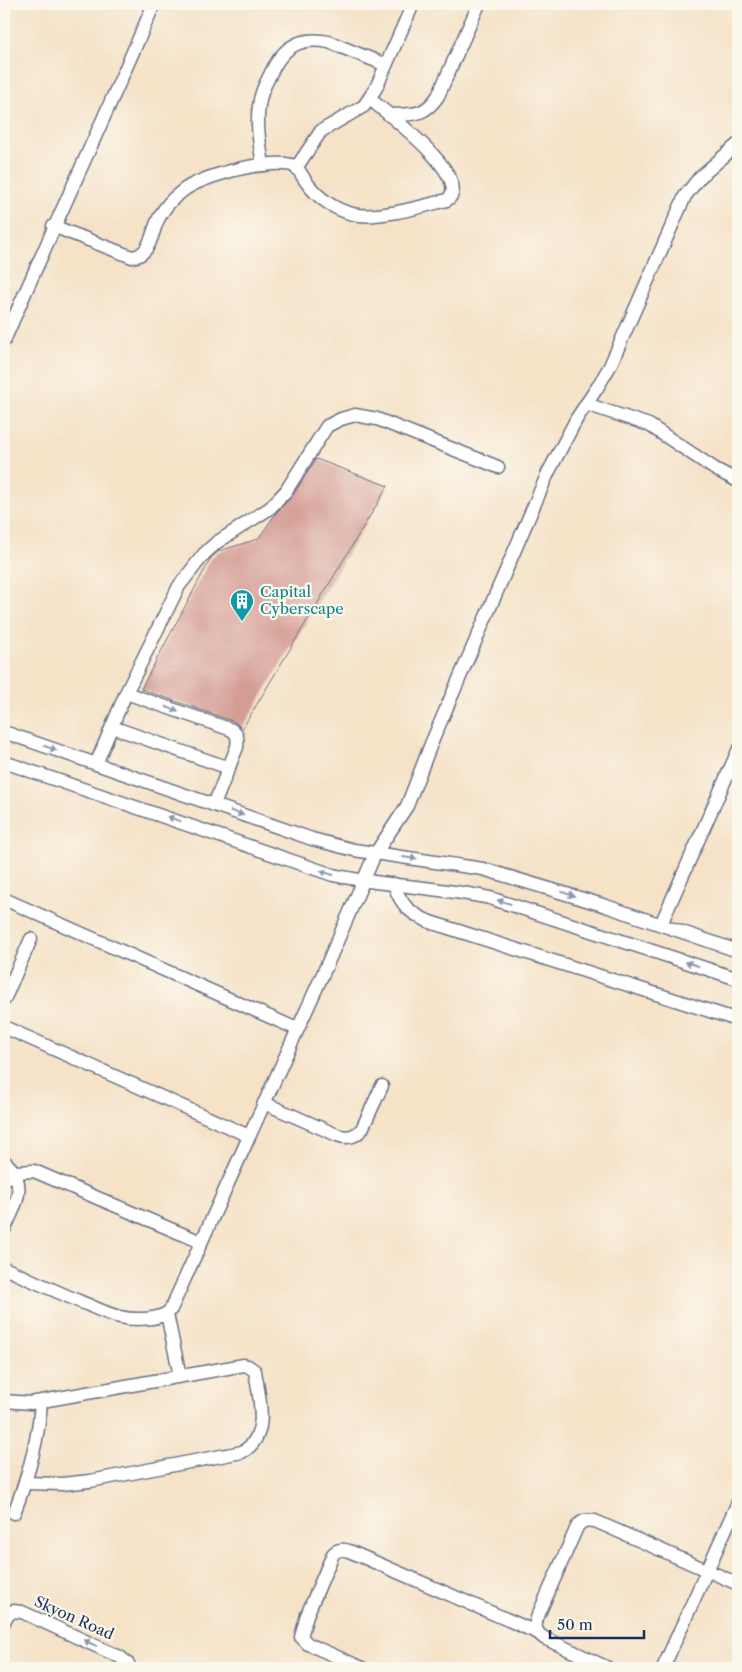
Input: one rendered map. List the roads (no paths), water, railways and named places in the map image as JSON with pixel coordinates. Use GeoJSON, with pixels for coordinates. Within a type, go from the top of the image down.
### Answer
{"type":"FeatureCollection","features":[{"type":"Feature","properties":{"kind":"street"},"geometry":{"type":"LineString","coordinates":[[4,341],[7,328],[94,141],[154,4]]}},
{"type":"Feature","properties":{"kind":"street"},"geometry":{"type":"LineString","coordinates":[[296,168],[321,131],[357,110],[370,99],[413,4]]}},
{"type":"Feature","properties":{"kind":"street"},"geometry":{"type":"LineString","coordinates":[[389,115],[420,113],[433,104],[479,4]]}},
{"type":"Feature","properties":{"kind":"street"},"geometry":{"type":"LineString","coordinates":[[263,165],[259,129],[259,106],[275,62],[286,50],[301,42],[320,40],[386,64]]}},
{"type":"Feature","properties":{"kind":"street"},"geometry":{"type":"LineString","coordinates":[[53,226],[132,257],[138,256],[144,253],[160,216],[168,204],[185,188],[222,174],[263,165],[290,165],[296,168],[313,190],[323,199],[334,207],[355,215],[375,215],[447,200],[452,196],[454,190],[453,183],[429,150],[370,99]]}},
{"type":"Feature","properties":{"kind":"street"},"geometry":{"type":"LineString","coordinates":[[4,1268],[97,1309],[121,1317],[142,1318],[160,1316],[167,1314],[171,1309],[326,967],[362,880],[375,854],[407,806],[428,750],[548,473],[566,438],[610,366],[685,196],[700,177],[738,144]]}},
{"type":"Feature","properties":{"kind":"street"},"geometry":{"type":"LineString","coordinates":[[586,404],[649,425],[710,466],[738,481]]}},
{"type":"Feature","properties":{"kind":"street"},"geometry":{"type":"LineString","coordinates":[[96,764],[126,693],[179,586],[216,542],[270,508],[286,491],[327,426],[341,418],[355,415],[377,419],[498,467]]}},
{"type":"Feature","properties":{"kind":"street"},"geometry":{"type":"LineString","coordinates":[[126,693],[232,730],[238,738],[237,747],[214,805]]}},
{"type":"Feature","properties":{"kind":"street"},"geometry":{"type":"LineString","coordinates":[[112,727],[229,768]]}},
{"type":"Feature","properties":{"kind":"street"},"geometry":{"type":"LineString","coordinates":[[4,732],[312,839],[375,854],[483,869],[661,924],[738,951]]}},
{"type":"Feature","properties":{"kind":"street"},"geometry":{"type":"LineString","coordinates":[[661,924],[738,751]]}},
{"type":"Feature","properties":{"kind":"street"},"geometry":{"type":"LineString","coordinates":[[4,762],[333,875],[455,891],[502,901],[738,979]]}},
{"type":"Feature","properties":{"kind":"street"},"geometry":{"type":"LineString","coordinates":[[394,884],[402,903],[410,911],[430,922],[738,1020]]}},
{"type":"Feature","properties":{"kind":"street"},"geometry":{"type":"LineString","coordinates":[[4,899],[297,1029]]}},
{"type":"Feature","properties":{"kind":"street"},"geometry":{"type":"LineString","coordinates":[[4,1000],[31,939]]}},
{"type":"Feature","properties":{"kind":"street"},"geometry":{"type":"LineString","coordinates":[[4,1027],[249,1136]]}},
{"type":"Feature","properties":{"kind":"street"},"geometry":{"type":"LineString","coordinates":[[264,1103],[338,1135],[349,1137],[358,1134],[362,1130],[382,1086]]}},
{"type":"Feature","properties":{"kind":"street"},"geometry":{"type":"LineString","coordinates":[[4,1161],[9,1176],[19,1188],[19,1195],[4,1230]]}},
{"type":"Feature","properties":{"kind":"street"},"geometry":{"type":"LineString","coordinates":[[9,1176],[27,1170],[41,1173],[201,1242]]}},
{"type":"Feature","properties":{"kind":"street"},"geometry":{"type":"LineString","coordinates":[[167,1314],[180,1376]]}},
{"type":"Feature","properties":{"kind":"street"},"geometry":{"type":"LineString","coordinates":[[4,1401],[23,1403],[41,1401],[244,1365],[256,1371],[261,1419],[257,1436],[249,1448],[231,1455],[90,1481],[62,1484],[25,1483]]}},
{"type":"Feature","properties":{"kind":"street"},"geometry":{"type":"LineString","coordinates":[[14,1513],[25,1483],[36,1442],[41,1401]]}},
{"type":"Feature","properties":{"kind":"street"},"geometry":{"type":"LineString","coordinates":[[663,1668],[738,1502]]}},
{"type":"Feature","properties":{"kind":"street"},"geometry":{"type":"LineString","coordinates":[[536,1632],[535,1624],[537,1618],[577,1527],[584,1520],[595,1521],[738,1584]]}},
{"type":"Feature","properties":{"kind":"street"},"geometry":{"type":"LineString","coordinates":[[362,1668],[308,1644],[301,1637],[307,1615],[333,1554],[340,1550],[349,1551],[536,1632],[544,1638],[608,1668]]}},
{"type":"Feature","properties":{"kind":"street","name":"Skyon Road"},"geometry":{"type":"LineString","coordinates":[[4,1622],[6,1617],[13,1612],[22,1612],[120,1657],[130,1668]]}},
{"type":"Feature","properties":{"kind":"place","name":"Capital Cyberscape"},"geometry":{"type":"Point","coordinates":[242,622]}}]}
